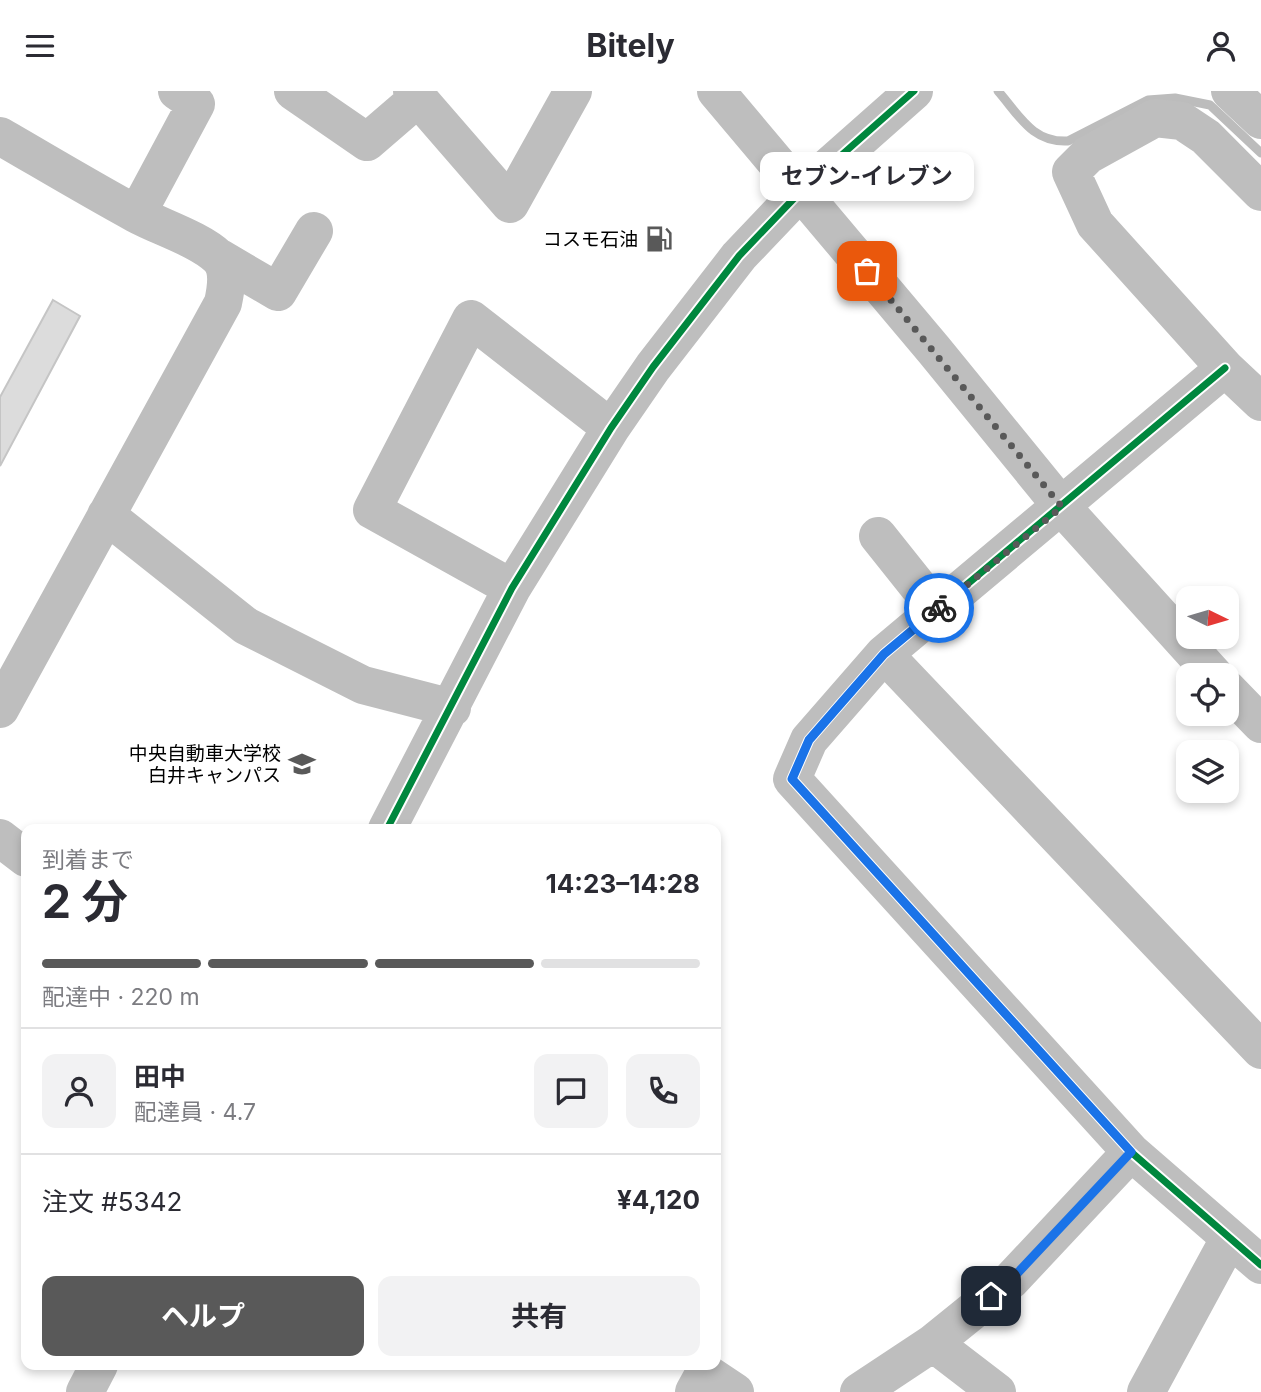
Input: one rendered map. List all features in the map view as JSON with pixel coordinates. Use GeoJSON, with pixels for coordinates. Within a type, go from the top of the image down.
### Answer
{"type":"FeatureCollection","features":[{"type":"Feature","properties":{"kind":"street"},"geometry":{"type":"LineString","coordinates":[[137,214],[196,104],[177,91]]}},
{"type":"Feature","properties":{"kind":"street"},"geometry":{"type":"LineString","coordinates":[[293,91],[367,142],[415,95],[510,204],[573,91]]}},
{"type":"Feature","properties":{"kind":"street"},"geometry":{"type":"LineString","coordinates":[[716,91],[1062,507],[1203,663]]}},
{"type":"Feature","properties":{"kind":"street"},"geometry":{"type":"LineString","coordinates":[[390,824],[512,588],[611,428],[653,367],[739,256],[801,191],[914,91]]}},
{"type":"Feature","properties":{"kind":"street"},"geometry":{"type":"LineString","coordinates":[[1230,91],[1261,120]]}},
{"type":"Feature","properties":{"kind":"street"},"geometry":{"type":"LineString","coordinates":[[1261,192],[1206,137],[1182,121],[1168,119],[1155,118],[1120,136],[1088,155],[1072,172],[1095,225],[1225,368],[1261,402]]}},
{"type":"Feature","properties":{"kind":"street"},"geometry":{"type":"LineString","coordinates":[[0,136],[278,292],[314,231]]}},
{"type":"Feature","properties":{"kind":"street"},"geometry":{"type":"LineString","coordinates":[[0,709],[223,303],[226,280],[220,258]]}},
{"type":"Feature","properties":{"kind":"street"},"geometry":{"type":"LineString","coordinates":[[512,588],[372,510],[471,319],[611,428]]}},
{"type":"Feature","properties":{"kind":"street"},"geometry":{"type":"LineString","coordinates":[[1225,368],[884,654],[809,740],[792,779],[1131,1152],[1261,1265]]}},
{"type":"Feature","properties":{"kind":"street"},"geometry":{"type":"LineString","coordinates":[[106,515],[246,626],[363,685],[452,708]]}},
{"type":"Feature","properties":{"kind":"street"},"geometry":{"type":"LineString","coordinates":[[878,536],[937,610]]}},
{"type":"Feature","properties":{"kind":"street"},"geometry":{"type":"LineString","coordinates":[[884,654],[1261,1050]]}},
{"type":"Feature","properties":{"kind":"street"},"geometry":{"type":"LineString","coordinates":[[1239,701],[1261,724]]}},
{"type":"Feature","properties":{"kind":"street"},"geometry":{"type":"LineString","coordinates":[[0,838],[21,854]]}},
{"type":"Feature","properties":{"kind":"street"},"geometry":{"type":"LineString","coordinates":[[859,1392],[933,1342],[1011,1280],[1131,1152]]}},
{"type":"Feature","properties":{"kind":"street"},"geometry":{"type":"LineString","coordinates":[[1146,1392],[1228,1239]]}},
{"type":"Feature","properties":{"kind":"street"},"geometry":{"type":"LineString","coordinates":[[933,1342],[997,1392]]}},
{"type":"Feature","properties":{"kind":"street"},"geometry":{"type":"LineString","coordinates":[[85,1392],[96,1370]]}},
{"type":"Feature","properties":{"kind":"building"},"geometry":{"type":"Polygon","coordinates":[[[53,300],[80,316],[0,466],[0,397],[53,300]]]}},
{"type":"Feature","properties":{"kind":"waterway"},"geometry":{"type":"LineString","coordinates":[[998,91],[1027,126],[1045,137],[1068,141],[1148,100],[1175,98],[1210,105],[1261,153]]}},
{"type":"Feature","properties":{"kind":"cycle path"},"geometry":{"type":"LineString","coordinates":[[390,824],[512,588],[611,428],[653,367],[739,256],[801,191],[914,91]]}},
{"type":"Feature","properties":{"kind":"cycle path"},"geometry":{"type":"LineString","coordinates":[[1225,368],[884,654],[809,740],[792,779],[1131,1152],[1261,1265]]}},
{"type":"Feature","properties":{"kind":"way so far"},"geometry":{"type":"LineString","coordinates":[[867,271],[1062,507],[939,608]]}},
{"type":"Feature","properties":{"kind":"place","name":"コスモ石油"},"geometry":{"type":"Point","coordinates":[659,239]}},
{"type":"Feature","properties":{"kind":"place","name":"セブン-イレブン"},"geometry":{"type":"Point","coordinates":[867,271]}},
{"type":"Feature","properties":{"kind":"place","name":"中央自動車大学校 白井キャンパス"},"geometry":{"type":"Point","coordinates":[302,764]}},
{"type":"Feature","properties":{"kind":"route"},"geometry":{"type":"LineString","coordinates":[[939,608],[884,654],[809,740],[792,779],[1131,1152],[1011,1280],[991,1296]]}}]}
